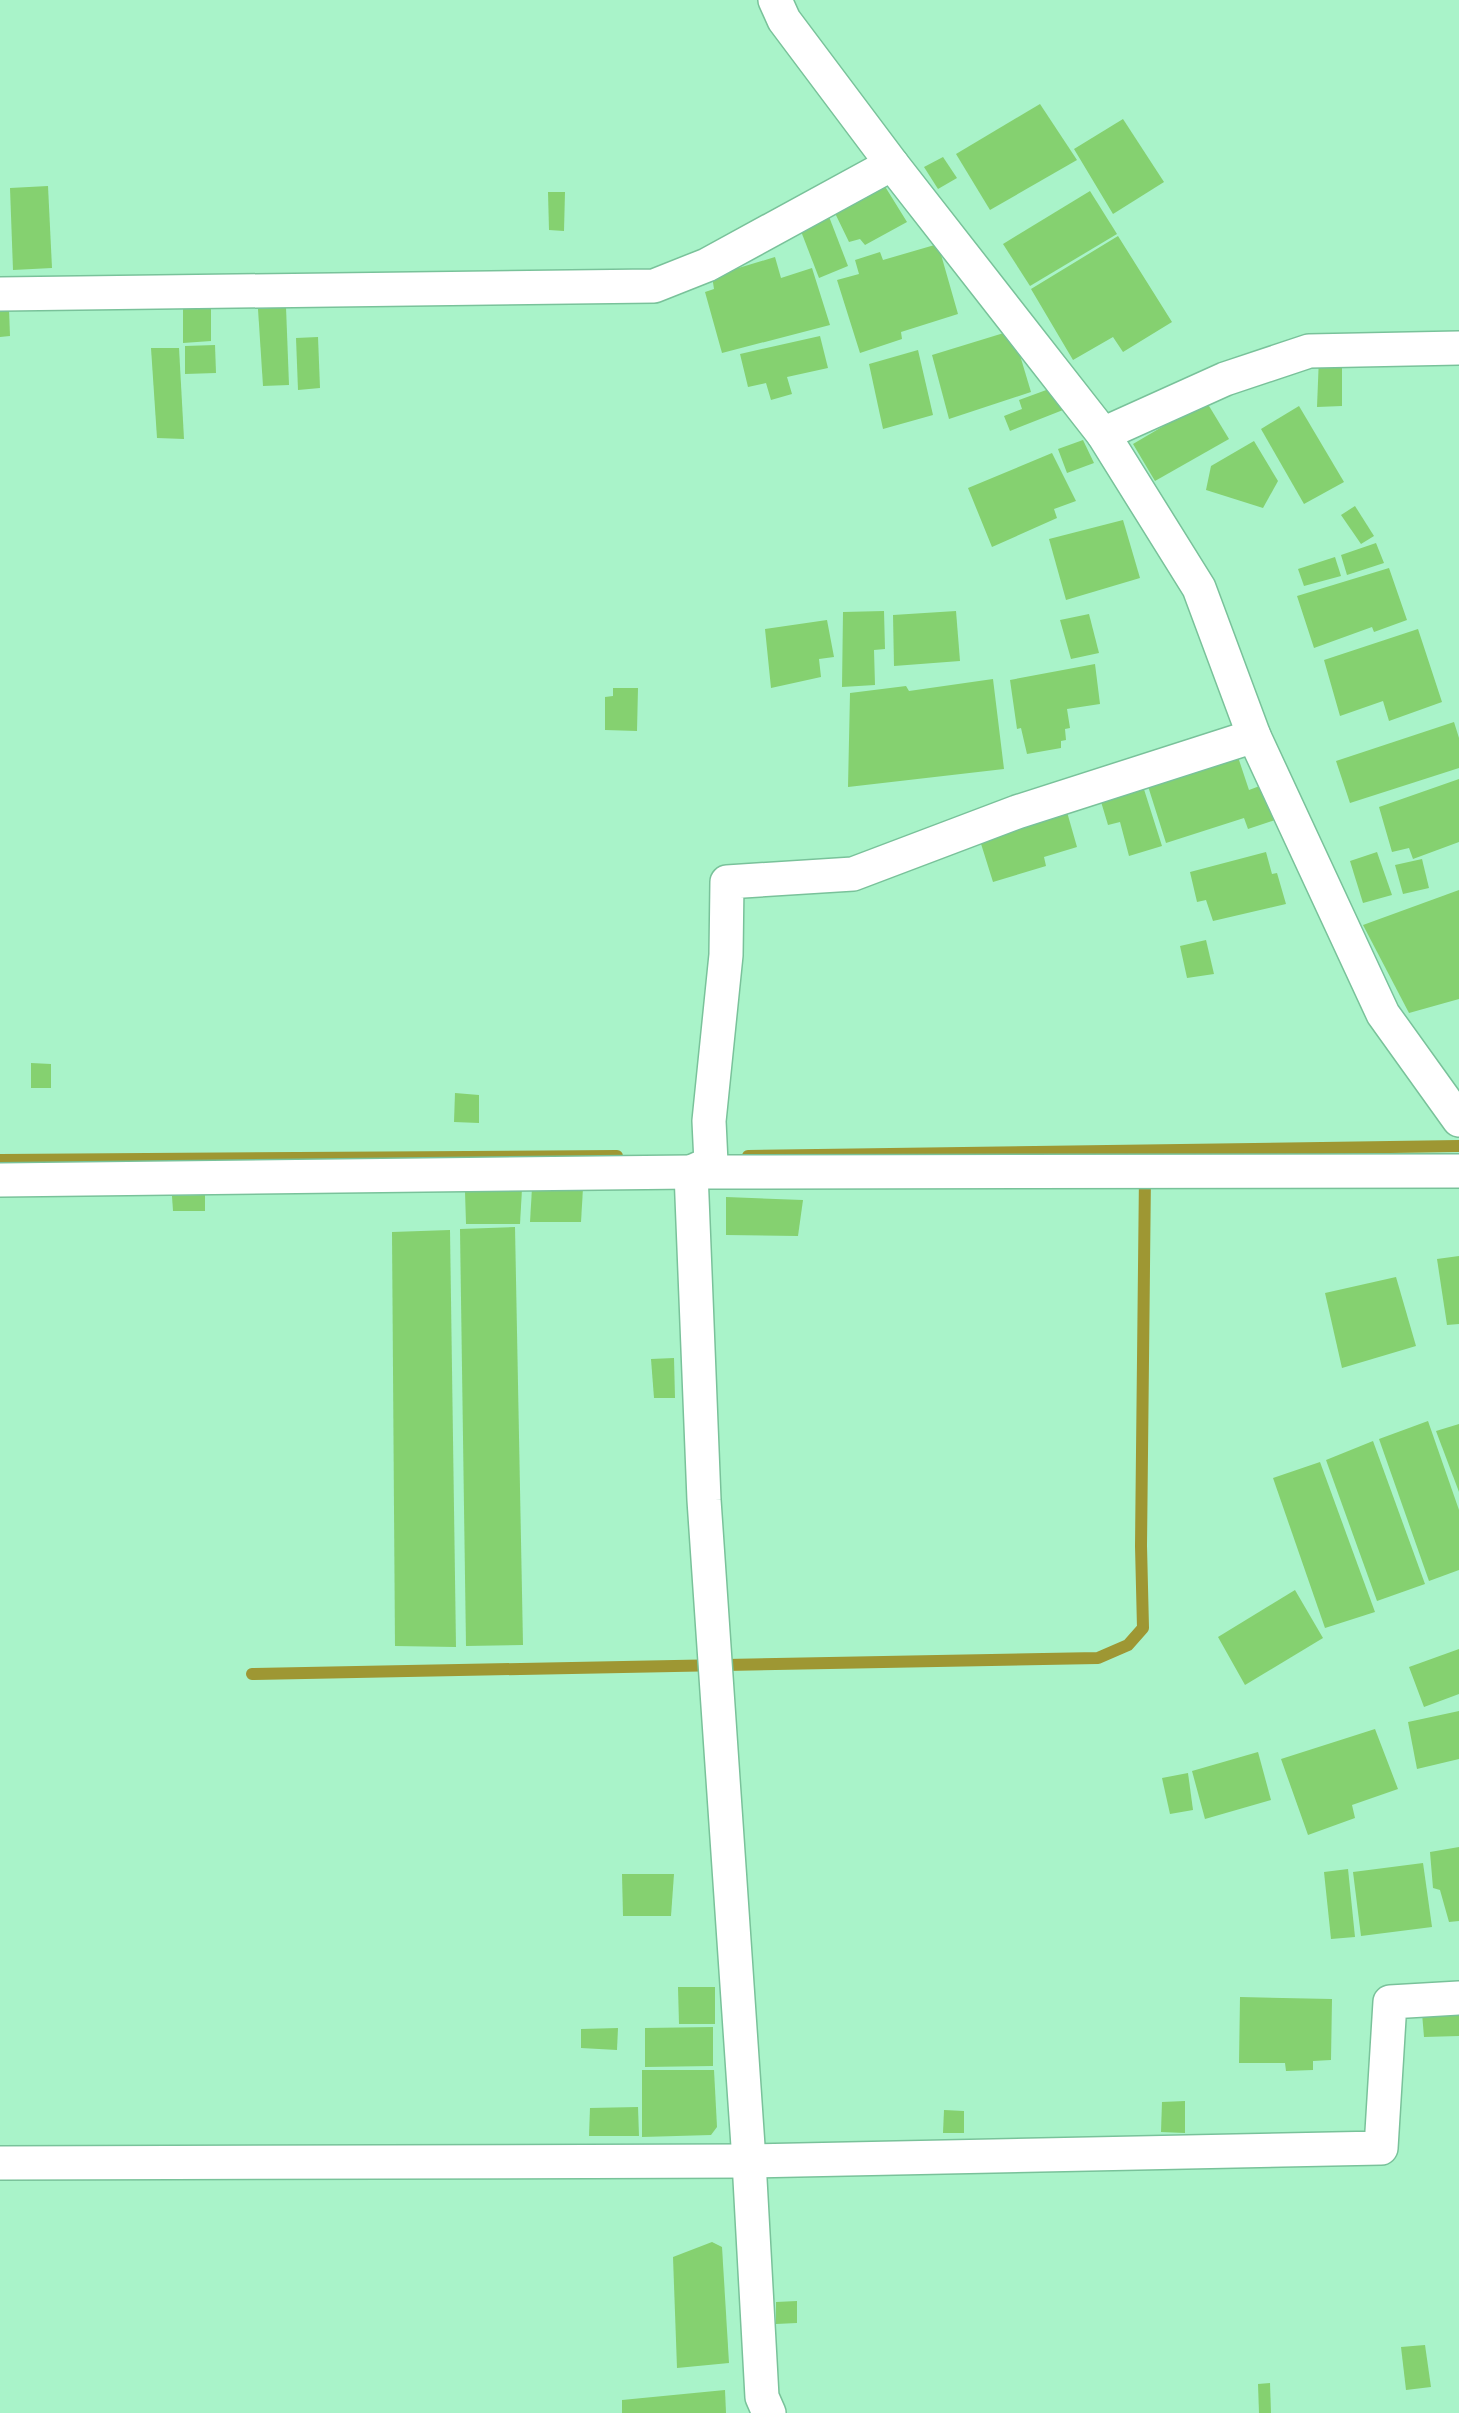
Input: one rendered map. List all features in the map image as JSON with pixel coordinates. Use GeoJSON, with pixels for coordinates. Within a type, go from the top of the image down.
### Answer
{"type":"FeatureCollection","features":[{"type":"Feature","properties":{"kind":"street"},"geometry":{"type":"LineString","coordinates":[[775,0],[784,20],[892,164],[1103,434],[1199,588],[1254,736],[1383,1014],[1459,1120]]}},
{"type":"Feature","properties":{"kind":"street"},"geometry":{"type":"LineString","coordinates":[[0,294],[654,286],[707,265],[892,164]]}},
{"type":"Feature","properties":{"kind":"street"},"geometry":{"type":"LineString","coordinates":[[1103,434],[1225,379],[1309,351],[1459,348]]}},
{"type":"Feature","properties":{"kind":"street"},"geometry":{"type":"LineString","coordinates":[[770,2413],[762,2397],[749,2161],[704,1500],[701,1167],[710,1127],[726,955],[727,882],[853,874],[1017,812],[1254,736]]}},
{"type":"Feature","properties":{"kind":"street"},"geometry":{"type":"LineString","coordinates":[[0,1180],[701,1167],[1459,1171]]}},
{"type":"Feature","properties":{"kind":"street"},"geometry":{"type":"LineString","coordinates":[[0,2163],[749,2161],[1381,2148],[1389,2002],[1459,1998]]}},
{"type":"Feature","properties":{"kind":"building"},"geometry":{"type":"Polygon","coordinates":[[[1040,104],[1077,160],[990,210],[956,154],[1040,104]]]}},
{"type":"Feature","properties":{"kind":"building"},"geometry":{"type":"Polygon","coordinates":[[[1123,119],[1164,182],[1113,214],[1074,149],[1123,119]]]}},
{"type":"Feature","properties":{"kind":"building"},"geometry":{"type":"Polygon","coordinates":[[[943,157],[957,178],[938,189],[924,167],[943,157]]]}},
{"type":"Feature","properties":{"kind":"building"},"geometry":{"type":"Polygon","coordinates":[[[881,180],[907,222],[865,245],[860,239],[849,242],[833,209],[881,180]]]}},
{"type":"Feature","properties":{"kind":"building"},"geometry":{"type":"Polygon","coordinates":[[[48,186],[52,268],[13,270],[10,188],[48,186]]]}},
{"type":"Feature","properties":{"kind":"building"},"geometry":{"type":"Polygon","coordinates":[[[1090,191],[1117,234],[1030,286],[1003,244],[1090,191]]]}},
{"type":"Feature","properties":{"kind":"building"},"geometry":{"type":"Polygon","coordinates":[[[548,192],[565,192],[564,231],[549,230],[548,192]]]}},
{"type":"Feature","properties":{"kind":"building"},"geometry":{"type":"Polygon","coordinates":[[[828,214],[848,266],[819,278],[799,226],[828,214]]]}},
{"type":"Feature","properties":{"kind":"building"},"geometry":{"type":"Polygon","coordinates":[[[1118,236],[1172,322],[1123,352],[1113,337],[1073,360],[1031,289],[1118,236]]]}},
{"type":"Feature","properties":{"kind":"building"},"geometry":{"type":"Polygon","coordinates":[[[938,244],[958,314],[901,332],[902,339],[860,353],[837,280],[859,274],[855,260],[880,252],[883,260],[938,244]]]}},
{"type":"Feature","properties":{"kind":"building"},"geometry":{"type":"Polygon","coordinates":[[[775,257],[781,278],[812,268],[830,325],[722,353],[705,292],[714,289],[712,276],[775,257]]]}},
{"type":"Feature","properties":{"kind":"building"},"geometry":{"type":"Polygon","coordinates":[[[183,307],[211,307],[211,341],[183,343],[183,307]]]}},
{"type":"Feature","properties":{"kind":"building"},"geometry":{"type":"Polygon","coordinates":[[[286,307],[289,385],[263,386],[258,309],[286,307]]]}},
{"type":"Feature","properties":{"kind":"building"},"geometry":{"type":"Polygon","coordinates":[[[0,309],[9,309],[10,336],[0,337],[0,309]]]}},
{"type":"Feature","properties":{"kind":"building"},"geometry":{"type":"Polygon","coordinates":[[[1007,332],[1016,342],[1031,392],[949,419],[932,355],[1007,332]]]}},
{"type":"Feature","properties":{"kind":"building"},"geometry":{"type":"Polygon","coordinates":[[[820,336],[828,368],[787,377],[792,394],[771,400],[766,383],[748,387],[740,354],[820,336]]]}},
{"type":"Feature","properties":{"kind":"building"},"geometry":{"type":"Polygon","coordinates":[[[318,337],[320,388],[298,390],[296,338],[318,337]]]}},
{"type":"Feature","properties":{"kind":"building"},"geometry":{"type":"Polygon","coordinates":[[[215,345],[216,373],[185,374],[185,346],[215,345]]]}},
{"type":"Feature","properties":{"kind":"building"},"geometry":{"type":"Polygon","coordinates":[[[151,348],[179,348],[184,439],[157,438],[151,348]]]}},
{"type":"Feature","properties":{"kind":"building"},"geometry":{"type":"Polygon","coordinates":[[[918,350],[933,415],[883,429],[869,364],[918,350]]]}},
{"type":"Feature","properties":{"kind":"building"},"geometry":{"type":"Polygon","coordinates":[[[1319,357],[1342,358],[1342,406],[1317,407],[1319,357]]]}},
{"type":"Feature","properties":{"kind":"building"},"geometry":{"type":"Polygon","coordinates":[[[1049,389],[1063,410],[1010,431],[1004,416],[1022,409],[1019,400],[1049,389]]]}},
{"type":"Feature","properties":{"kind":"building"},"geometry":{"type":"Polygon","coordinates":[[[1206,401],[1229,439],[1155,481],[1133,444],[1206,401]]]}},
{"type":"Feature","properties":{"kind":"building"},"geometry":{"type":"Polygon","coordinates":[[[1299,406],[1344,482],[1304,504],[1261,429],[1299,406]]]}},
{"type":"Feature","properties":{"kind":"building"},"geometry":{"type":"Polygon","coordinates":[[[1083,440],[1094,463],[1067,473],[1058,449],[1083,440]]]}},
{"type":"Feature","properties":{"kind":"building"},"geometry":{"type":"Polygon","coordinates":[[[1254,441],[1278,481],[1263,508],[1206,490],[1211,466],[1254,441]]]}},
{"type":"Feature","properties":{"kind":"building"},"geometry":{"type":"Polygon","coordinates":[[[1052,453],[1076,501],[1054,509],[1057,518],[992,547],[968,488],[1052,453]]]}},
{"type":"Feature","properties":{"kind":"building"},"geometry":{"type":"Polygon","coordinates":[[[1355,506],[1374,536],[1361,544],[1341,515],[1355,506]]]}},
{"type":"Feature","properties":{"kind":"building"},"geometry":{"type":"Polygon","coordinates":[[[1123,520],[1140,578],[1066,600],[1049,539],[1123,520]]]}},
{"type":"Feature","properties":{"kind":"building"},"geometry":{"type":"Polygon","coordinates":[[[1376,543],[1384,563],[1347,575],[1341,555],[1376,543]]]}},
{"type":"Feature","properties":{"kind":"building"},"geometry":{"type":"Polygon","coordinates":[[[1335,557],[1341,576],[1304,586],[1298,569],[1335,557]]]}},
{"type":"Feature","properties":{"kind":"building"},"geometry":{"type":"Polygon","coordinates":[[[1389,568],[1407,620],[1374,632],[1372,627],[1314,648],[1297,596],[1389,568]]]}},
{"type":"Feature","properties":{"kind":"building"},"geometry":{"type":"Polygon","coordinates":[[[884,611],[885,649],[874,650],[875,685],[842,687],[843,612],[884,611]]]}},
{"type":"Feature","properties":{"kind":"building"},"geometry":{"type":"Polygon","coordinates":[[[956,611],[960,661],[894,666],[893,615],[956,611]]]}},
{"type":"Feature","properties":{"kind":"building"},"geometry":{"type":"Polygon","coordinates":[[[1089,614],[1099,653],[1071,659],[1060,620],[1089,614]]]}},
{"type":"Feature","properties":{"kind":"building"},"geometry":{"type":"Polygon","coordinates":[[[827,620],[834,657],[819,659],[821,677],[771,688],[765,629],[827,620]]]}},
{"type":"Feature","properties":{"kind":"building"},"geometry":{"type":"Polygon","coordinates":[[[1418,629],[1442,702],[1389,721],[1383,701],[1340,716],[1324,660],[1418,629]]]}},
{"type":"Feature","properties":{"kind":"building"},"geometry":{"type":"Polygon","coordinates":[[[1095,664],[1100,704],[1067,709],[1070,728],[1065,729],[1066,740],[1061,741],[1061,748],[1027,754],[1021,728],[1017,729],[1010,680],[1095,664]]]}},
{"type":"Feature","properties":{"kind":"building"},"geometry":{"type":"Polygon","coordinates":[[[993,679],[1004,769],[848,787],[850,693],[906,686],[909,691],[993,679]]]}},
{"type":"Feature","properties":{"kind":"building"},"geometry":{"type":"Polygon","coordinates":[[[613,688],[638,688],[637,731],[605,730],[605,697],[613,696],[613,688]]]}},
{"type":"Feature","properties":{"kind":"building"},"geometry":{"type":"Polygon","coordinates":[[[1454,722],[1459,738],[1459,768],[1350,803],[1336,761],[1454,722]]]}},
{"type":"Feature","properties":{"kind":"building"},"geometry":{"type":"Polygon","coordinates":[[[1237,754],[1249,790],[1265,784],[1278,819],[1248,829],[1244,818],[1166,843],[1147,783],[1237,754]]]}},
{"type":"Feature","properties":{"kind":"building"},"geometry":{"type":"Polygon","coordinates":[[[1459,779],[1459,842],[1413,859],[1409,848],[1392,852],[1379,807],[1459,779]]]}},
{"type":"Feature","properties":{"kind":"building"},"geometry":{"type":"Polygon","coordinates":[[[1142,783],[1162,846],[1129,856],[1120,822],[1108,825],[1099,795],[1142,783]]]}},
{"type":"Feature","properties":{"kind":"building"},"geometry":{"type":"Polygon","coordinates":[[[1065,805],[1077,847],[1044,857],[1046,866],[993,882],[977,831],[1065,805]]]}},
{"type":"Feature","properties":{"kind":"building"},"geometry":{"type":"Polygon","coordinates":[[[1266,852],[1272,874],[1277,873],[1286,904],[1213,921],[1206,900],[1197,902],[1190,872],[1266,852]]]}},
{"type":"Feature","properties":{"kind":"building"},"geometry":{"type":"Polygon","coordinates":[[[1377,852],[1392,895],[1363,903],[1350,861],[1377,852]]]}},
{"type":"Feature","properties":{"kind":"building"},"geometry":{"type":"Polygon","coordinates":[[[1422,859],[1429,888],[1403,894],[1395,865],[1422,859]]]}},
{"type":"Feature","properties":{"kind":"building"},"geometry":{"type":"Polygon","coordinates":[[[1459,890],[1459,999],[1409,1013],[1363,925],[1459,890]]]}},
{"type":"Feature","properties":{"kind":"building"},"geometry":{"type":"Polygon","coordinates":[[[1206,940],[1214,974],[1187,978],[1180,946],[1206,940]]]}},
{"type":"Feature","properties":{"kind":"building"},"geometry":{"type":"Polygon","coordinates":[[[31,1063],[51,1064],[51,1088],[31,1088],[31,1063]]]}},
{"type":"Feature","properties":{"kind":"building"},"geometry":{"type":"Polygon","coordinates":[[[455,1093],[479,1095],[479,1123],[454,1122],[455,1093]]]}},
{"type":"Feature","properties":{"kind":"building"},"geometry":{"type":"Polygon","coordinates":[[[532,1188],[583,1188],[581,1222],[530,1222],[532,1188]]]}},
{"type":"Feature","properties":{"kind":"building"},"geometry":{"type":"Polygon","coordinates":[[[522,1189],[520,1224],[466,1224],[465,1191],[522,1189]]]}},
{"type":"Feature","properties":{"kind":"building"},"geometry":{"type":"Polygon","coordinates":[[[205,1195],[205,1211],[173,1211],[172,1196],[205,1195]]]}},
{"type":"Feature","properties":{"kind":"building"},"geometry":{"type":"Polygon","coordinates":[[[726,1197],[803,1200],[798,1236],[726,1235],[726,1197]]]}},
{"type":"Feature","properties":{"kind":"building"},"geometry":{"type":"Polygon","coordinates":[[[515,1227],[523,1645],[466,1646],[460,1229],[515,1227]]]}},
{"type":"Feature","properties":{"kind":"building"},"geometry":{"type":"Polygon","coordinates":[[[450,1230],[456,1647],[395,1646],[392,1232],[450,1230]]]}},
{"type":"Feature","properties":{"kind":"building"},"geometry":{"type":"Polygon","coordinates":[[[1459,1256],[1459,1324],[1447,1325],[1437,1259],[1459,1256]]]}},
{"type":"Feature","properties":{"kind":"building"},"geometry":{"type":"Polygon","coordinates":[[[1396,1277],[1416,1346],[1342,1368],[1325,1293],[1396,1277]]]}},
{"type":"Feature","properties":{"kind":"building"},"geometry":{"type":"Polygon","coordinates":[[[674,1358],[675,1398],[654,1398],[651,1359],[674,1358]]]}},
{"type":"Feature","properties":{"kind":"building"},"geometry":{"type":"Polygon","coordinates":[[[1428,1421],[1459,1510],[1459,1570],[1429,1581],[1379,1439],[1428,1421]]]}},
{"type":"Feature","properties":{"kind":"building"},"geometry":{"type":"Polygon","coordinates":[[[1459,1424],[1459,1492],[1436,1431],[1459,1424]]]}},
{"type":"Feature","properties":{"kind":"building"},"geometry":{"type":"Polygon","coordinates":[[[1373,1441],[1425,1584],[1377,1601],[1326,1460],[1373,1441]]]}},
{"type":"Feature","properties":{"kind":"building"},"geometry":{"type":"Polygon","coordinates":[[[1320,1462],[1375,1612],[1325,1628],[1273,1478],[1320,1462]]]}},
{"type":"Feature","properties":{"kind":"building"},"geometry":{"type":"Polygon","coordinates":[[[1295,1590],[1323,1638],[1245,1685],[1218,1637],[1295,1590]]]}},
{"type":"Feature","properties":{"kind":"building"},"geometry":{"type":"Polygon","coordinates":[[[1459,1649],[1459,1694],[1424,1707],[1409,1667],[1459,1649]]]}},
{"type":"Feature","properties":{"kind":"building"},"geometry":{"type":"Polygon","coordinates":[[[1459,1711],[1459,1759],[1417,1769],[1408,1722],[1459,1711]]]}},
{"type":"Feature","properties":{"kind":"building"},"geometry":{"type":"Polygon","coordinates":[[[1375,1729],[1398,1789],[1352,1805],[1355,1818],[1308,1835],[1281,1759],[1375,1729]]]}},
{"type":"Feature","properties":{"kind":"building"},"geometry":{"type":"Polygon","coordinates":[[[1258,1752],[1271,1800],[1205,1819],[1192,1771],[1258,1752]]]}},
{"type":"Feature","properties":{"kind":"building"},"geometry":{"type":"Polygon","coordinates":[[[1188,1773],[1193,1810],[1170,1814],[1162,1778],[1188,1773]]]}},
{"type":"Feature","properties":{"kind":"building"},"geometry":{"type":"Polygon","coordinates":[[[1459,1847],[1459,1921],[1449,1922],[1440,1890],[1433,1888],[1430,1852],[1459,1847]]]}},
{"type":"Feature","properties":{"kind":"building"},"geometry":{"type":"Polygon","coordinates":[[[1423,1863],[1432,1927],[1361,1936],[1353,1872],[1423,1863]]]}},
{"type":"Feature","properties":{"kind":"building"},"geometry":{"type":"Polygon","coordinates":[[[1348,1869],[1355,1937],[1331,1939],[1324,1872],[1348,1869]]]}},
{"type":"Feature","properties":{"kind":"building"},"geometry":{"type":"Polygon","coordinates":[[[622,1874],[674,1874],[671,1916],[623,1916],[622,1874]]]}},
{"type":"Feature","properties":{"kind":"building"},"geometry":{"type":"Polygon","coordinates":[[[678,1987],[715,1987],[715,2024],[679,2024],[678,1987]]]}},
{"type":"Feature","properties":{"kind":"building"},"geometry":{"type":"Polygon","coordinates":[[[1240,1997],[1332,1999],[1331,2060],[1313,2061],[1313,2070],[1286,2071],[1285,2063],[1239,2063],[1240,1997]]]}},
{"type":"Feature","properties":{"kind":"building"},"geometry":{"type":"Polygon","coordinates":[[[1459,2012],[1459,2036],[1424,2037],[1422,2013],[1459,2012]]]}},
{"type":"Feature","properties":{"kind":"building"},"geometry":{"type":"Polygon","coordinates":[[[713,2027],[713,2066],[645,2067],[645,2028],[713,2027]]]}},
{"type":"Feature","properties":{"kind":"building"},"geometry":{"type":"Polygon","coordinates":[[[618,2028],[617,2050],[581,2048],[581,2029],[618,2028]]]}},
{"type":"Feature","properties":{"kind":"building"},"geometry":{"type":"Polygon","coordinates":[[[642,2070],[714,2070],[717,2127],[711,2135],[642,2137],[642,2070]]]}},
{"type":"Feature","properties":{"kind":"building"},"geometry":{"type":"Polygon","coordinates":[[[1185,2101],[1185,2133],[1161,2132],[1162,2102],[1185,2101]]]}},
{"type":"Feature","properties":{"kind":"building"},"geometry":{"type":"Polygon","coordinates":[[[638,2107],[639,2136],[589,2136],[590,2108],[638,2107]]]}},
{"type":"Feature","properties":{"kind":"building"},"geometry":{"type":"Polygon","coordinates":[[[944,2110],[964,2111],[964,2133],[943,2133],[944,2110]]]}},
{"type":"Feature","properties":{"kind":"building"},"geometry":{"type":"Polygon","coordinates":[[[712,2242],[722,2247],[729,2363],[677,2368],[673,2257],[712,2242]]]}},
{"type":"Feature","properties":{"kind":"building"},"geometry":{"type":"Polygon","coordinates":[[[797,2301],[797,2323],[776,2324],[776,2302],[797,2301]]]}},
{"type":"Feature","properties":{"kind":"building"},"geometry":{"type":"Polygon","coordinates":[[[1425,2345],[1431,2387],[1406,2390],[1401,2347],[1425,2345]]]}},
{"type":"Feature","properties":{"kind":"building"},"geometry":{"type":"Polygon","coordinates":[[[1270,2383],[1271,2413],[1259,2413],[1258,2384],[1270,2383]]]}},
{"type":"Feature","properties":{"kind":"building"},"geometry":{"type":"Polygon","coordinates":[[[725,2390],[726,2413],[622,2413],[622,2400],[725,2390]]]}},
{"type":"Feature","properties":{"kind":"waterway"},"geometry":{"type":"LineString","coordinates":[[748,1156],[1459,1146]]}},
{"type":"Feature","properties":{"kind":"waterway"},"geometry":{"type":"LineString","coordinates":[[0,1160],[617,1156]]}},
{"type":"Feature","properties":{"kind":"waterway"},"geometry":{"type":"LineString","coordinates":[[252,1674],[1098,1658],[1128,1645],[1143,1628],[1141,1546],[1145,1174]]}}]}
